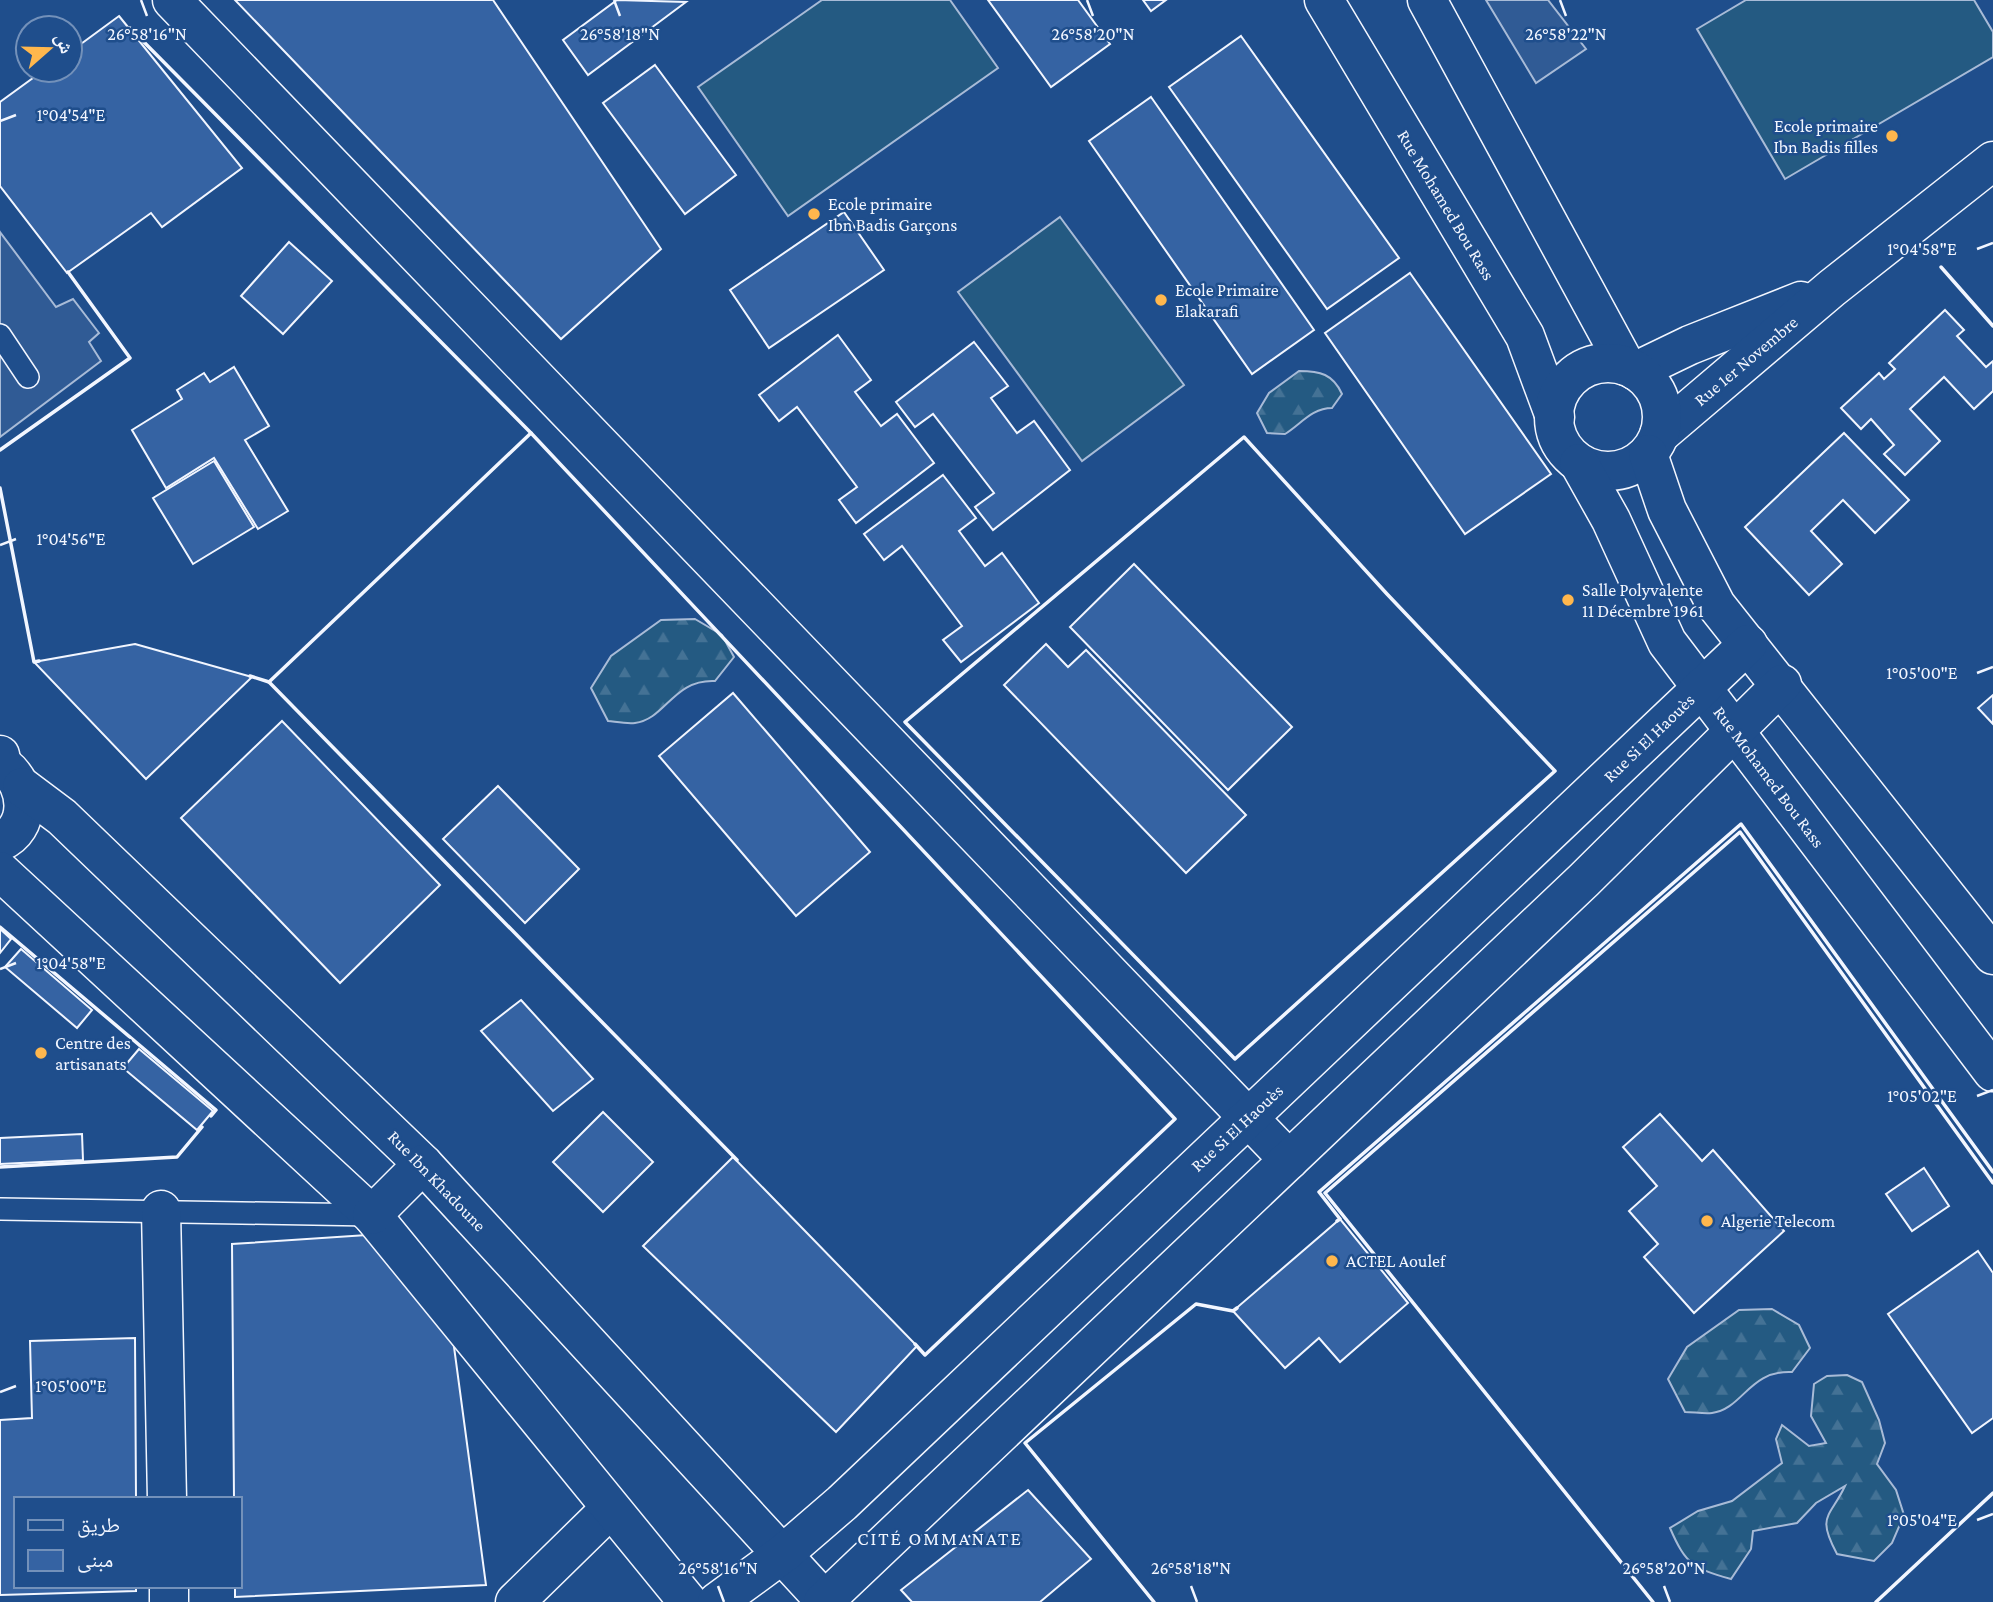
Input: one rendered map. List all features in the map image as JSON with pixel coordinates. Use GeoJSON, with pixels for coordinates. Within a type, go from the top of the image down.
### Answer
{"type":"FeatureCollection","features":[{"type":"Feature","properties":{"kind":"street"},"geometry":{"type":"LineString","coordinates":[[172,0],[1289,1160]]}},
{"type":"Feature","properties":{"kind":"street","name":"Rue Mohamed Bou Rass"},"geometry":{"type":"LineString","coordinates":[[1324,0],[1525,336],[1555,416]]}},
{"type":"Feature","properties":{"kind":"street"},"geometry":{"type":"LineString","coordinates":[[1427,0],[1631,369]]}},
{"type":"Feature","properties":{"kind":"street","name":"Rue 1er Novembre"},"geometry":{"type":"LineString","coordinates":[[1654,444],[1832,288],[1993,161]]}},
{"type":"Feature","properties":{"kind":"street","name":"Rue 1er Novembre"},"geometry":{"type":"LineString","coordinates":[[1631,369],[1832,288]]}},
{"type":"Feature","properties":{"kind":"street"},"geometry":{"type":"LineString","coordinates":[[1654,444],[1627,468],[1615,471],[1590,468],[1579,463],[1565,450],[1557,434],[1557,400],[1565,384],[1592,365],[1609,363],[1631,369],[1650,383],[1659,399],[1662,417],[1654,444],[1667,510],[1716,605],[1782,684],[1993,955]]}},
{"type":"Feature","properties":{"kind":"street","name":"Rue Mohamed Bou Rass"},"geometry":{"type":"LineString","coordinates":[[1579,463],[1611,520],[1667,642],[1993,1072]]}},
{"type":"Feature","properties":{"kind":"street","name":"Rue Si El Haouès"},"geometry":{"type":"LineString","coordinates":[[718,1602],[784,1553],[842,1503],[1748,644]]}},
{"type":"Feature","properties":{"kind":"street"},"geometry":{"type":"LineString","coordinates":[[825,1601],[1584,880],[1782,684]]}},
{"type":"Feature","properties":{"kind":"street"},"geometry":{"type":"LineString","coordinates":[[0,842],[16,830],[22,817],[6,768]]}},
{"type":"Feature","properties":{"kind":"street","name":"Rue Ibn Khadoune"},"geometry":{"type":"LineString","coordinates":[[6,768],[62,817],[424,1164],[784,1553],[825,1601]]}},
{"type":"Feature","properties":{"kind":"street"},"geometry":{"type":"LineString","coordinates":[[0,871],[372,1216],[688,1602]]}},
{"type":"Feature","properties":{"kind":"street"},"geometry":{"type":"LineString","coordinates":[[372,1216],[424,1164]]}},
{"type":"Feature","properties":{"kind":"street"},"geometry":{"type":"LineString","coordinates":[[161,1210],[167,1497]]}},
{"type":"Feature","properties":{"kind":"street"},"geometry":{"type":"LineString","coordinates":[[1121,1238],[1163,1279]]}},
{"type":"Feature","properties":{"kind":"street"},"geometry":{"type":"LineString","coordinates":[[515,1602],[610,1509]]}},
{"type":"Feature","properties":{"kind":"lane"},"geometry":{"type":"LineString","coordinates":[[0,335],[28,377]]}},
{"type":"Feature","properties":{"kind":"lane"},"geometry":{"type":"LineString","coordinates":[[0,1209],[372,1216]]}},
{"type":"Feature","properties":{"kind":"green space"},"geometry":{"type":"Polygon","coordinates":[[[822,0],[950,0],[998,68],[788,216],[698,87],[822,0]]]}},
{"type":"Feature","properties":{"kind":"green space"},"geometry":{"type":"Polygon","coordinates":[[[1746,0],[1974,0],[1993,32],[1993,57],[1785,179],[1697,29],[1746,0]]]}},
{"type":"Feature","properties":{"kind":"green space"},"geometry":{"type":"Polygon","coordinates":[[[1060,217],[1184,385],[1082,461],[958,292],[1060,217]]]}},
{"type":"Feature","properties":{"kind":"green space"},"geometry":{"type":"Polygon","coordinates":[[[1299,371],[1325,375],[1342,394],[1332,408],[1318,411],[1285,434],[1267,433],[1257,413],[1269,393],[1299,371]]]}},
{"type":"Feature","properties":{"kind":"green space"},"geometry":{"type":"Polygon","coordinates":[[[695,619],[722,635],[734,657],[715,681],[689,686],[646,720],[632,723],[608,721],[591,688],[611,656],[661,620],[695,619]]]}},
{"type":"Feature","properties":{"kind":"green space"},"geometry":{"type":"Polygon","coordinates":[[[1772,1309],[1799,1325],[1810,1348],[1792,1372],[1766,1377],[1723,1410],[1709,1413],[1685,1412],[1668,1379],[1687,1347],[1739,1310],[1772,1309]]]}},
{"type":"Feature","properties":{"kind":"green space"},"geometry":{"type":"Polygon","coordinates":[[[1847,1375],[1862,1382],[1879,1420],[1885,1443],[1877,1464],[1896,1490],[1904,1515],[1892,1543],[1874,1561],[1837,1554],[1826,1524],[1830,1511],[1845,1486],[1816,1503],[1797,1523],[1753,1531],[1751,1549],[1731,1579],[1708,1572],[1692,1563],[1681,1550],[1670,1528],[1698,1511],[1732,1501],[1782,1463],[1776,1439],[1782,1425],[1809,1446],[1826,1443],[1811,1416],[1814,1384],[1827,1376],[1847,1375]]]}},
{"type":"Feature","properties":{"kind":"shaded area"},"geometry":{"type":"Polygon","coordinates":[[[1486,0],[1548,0],[1586,49],[1536,83],[1486,0]]]}},
{"type":"Feature","properties":{"kind":"shaded area"},"geometry":{"type":"Polygon","coordinates":[[[0,232],[56,307],[73,299],[99,333],[89,342],[101,361],[0,437],[0,232]]]}},
{"type":"Feature","properties":{"kind":"building"},"geometry":{"type":"Polygon","coordinates":[[[235,0],[493,0],[661,249],[561,339],[235,0]]]}},
{"type":"Feature","properties":{"kind":"building"},"geometry":{"type":"Polygon","coordinates":[[[617,0],[686,2],[588,75],[563,40],[617,0]]]}},
{"type":"Feature","properties":{"kind":"building"},"geometry":{"type":"Polygon","coordinates":[[[988,0],[1078,0],[1110,44],[1051,87],[988,0]]]}},
{"type":"Feature","properties":{"kind":"building"},"geometry":{"type":"Polygon","coordinates":[[[1143,0],[1166,0],[1151,11],[1143,0]]]}},
{"type":"Feature","properties":{"kind":"building"},"geometry":{"type":"Polygon","coordinates":[[[119,16],[242,168],[162,227],[151,213],[67,273],[0,186],[0,102],[25,84],[84,84],[84,42],[119,16]]]}},
{"type":"Feature","properties":{"kind":"building"},"geometry":{"type":"Polygon","coordinates":[[[1241,36],[1399,258],[1327,309],[1169,87],[1241,36]]]}},
{"type":"Feature","properties":{"kind":"building"},"geometry":{"type":"Polygon","coordinates":[[[655,65],[736,175],[685,214],[603,103],[655,65]]]}},
{"type":"Feature","properties":{"kind":"building"},"geometry":{"type":"Polygon","coordinates":[[[1151,97],[1314,330],[1252,374],[1089,141],[1151,97]]]}},
{"type":"Feature","properties":{"kind":"building"},"geometry":{"type":"Polygon","coordinates":[[[844,212],[884,270],[769,348],[730,290],[844,212]]]}},
{"type":"Feature","properties":{"kind":"building"},"geometry":{"type":"Polygon","coordinates":[[[289,242],[332,281],[283,334],[241,296],[289,242]]]}},
{"type":"Feature","properties":{"kind":"building"},"geometry":{"type":"Polygon","coordinates":[[[1410,273],[1551,474],[1465,534],[1325,333],[1410,273]]]}},
{"type":"Feature","properties":{"kind":"building"},"geometry":{"type":"Polygon","coordinates":[[[1945,310],[1964,330],[1957,336],[1986,367],[1993,361],[1993,391],[1974,409],[1944,377],[1910,409],[1940,441],[1905,475],[1884,454],[1894,445],[1871,419],[1861,429],[1841,408],[1879,373],[1884,379],[1895,369],[1889,363],[1945,310]]]}},
{"type":"Feature","properties":{"kind":"building"},"geometry":{"type":"Polygon","coordinates":[[[838,335],[871,380],[855,392],[881,426],[897,414],[934,463],[856,523],[839,500],[857,487],[797,407],[779,421],[759,395],[838,335]]]}},
{"type":"Feature","properties":{"kind":"building"},"geometry":{"type":"Polygon","coordinates":[[[974,342],[1008,386],[991,398],[1017,433],[1034,421],[1070,470],[993,530],[975,507],[994,493],[933,414],[915,427],[896,402],[974,342]]]}},
{"type":"Feature","properties":{"kind":"building"},"geometry":{"type":"Polygon","coordinates":[[[234,367],[269,426],[245,440],[288,511],[258,529],[214,458],[166,488],[132,430],[182,399],[177,390],[204,373],[210,382],[234,367]]]}},
{"type":"Feature","properties":{"kind":"building"},"geometry":{"type":"Polygon","coordinates":[[[1844,433],[1909,500],[1875,533],[1843,500],[1811,531],[1842,564],[1809,595],[1745,527],[1844,433]]]}},
{"type":"Feature","properties":{"kind":"building"},"geometry":{"type":"Polygon","coordinates":[[[214,461],[254,527],[193,564],[153,498],[214,461]]]}},
{"type":"Feature","properties":{"kind":"building"},"geometry":{"type":"Polygon","coordinates":[[[943,475],[976,518],[959,531],[985,566],[1002,553],[1039,603],[961,662],[943,640],[962,626],[902,546],[884,560],[864,534],[943,475]]]}},
{"type":"Feature","properties":{"kind":"building"},"geometry":{"type":"Polygon","coordinates":[[[1134,564],[1292,727],[1228,790],[1070,627],[1134,564]]]}},
{"type":"Feature","properties":{"kind":"building"},"geometry":{"type":"Polygon","coordinates":[[[135,644],[252,677],[146,779],[34,662],[135,644]]]}},
{"type":"Feature","properties":{"kind":"building"},"geometry":{"type":"Polygon","coordinates":[[[1046,644],[1068,667],[1086,650],[1246,815],[1186,873],[1004,685],[1046,644]]]}},
{"type":"Feature","properties":{"kind":"building"},"geometry":{"type":"Polygon","coordinates":[[[733,693],[870,852],[796,916],[659,756],[733,693]]]}},
{"type":"Feature","properties":{"kind":"building"},"geometry":{"type":"Polygon","coordinates":[[[1993,695],[1993,724],[1978,708],[1993,695]]]}},
{"type":"Feature","properties":{"kind":"building"},"geometry":{"type":"Polygon","coordinates":[[[282,721],[440,885],[340,983],[181,818],[282,721]]]}},
{"type":"Feature","properties":{"kind":"building"},"geometry":{"type":"Polygon","coordinates":[[[498,786],[579,869],[525,923],[443,839],[498,786]]]}},
{"type":"Feature","properties":{"kind":"building"},"geometry":{"type":"Polygon","coordinates":[[[0,929],[11,939],[0,953],[0,929]]]}},
{"type":"Feature","properties":{"kind":"building"},"geometry":{"type":"Polygon","coordinates":[[[21,949],[92,1010],[77,1028],[5,967],[21,949]]]}},
{"type":"Feature","properties":{"kind":"building"},"geometry":{"type":"Polygon","coordinates":[[[521,1000],[593,1079],[553,1111],[481,1031],[521,1000]]]}},
{"type":"Feature","properties":{"kind":"building"},"geometry":{"type":"Polygon","coordinates":[[[139,1049],[213,1111],[197,1130],[123,1068],[139,1049]]]}},
{"type":"Feature","properties":{"kind":"building"},"geometry":{"type":"Polygon","coordinates":[[[603,1112],[653,1162],[603,1212],[553,1162],[603,1112]]]}},
{"type":"Feature","properties":{"kind":"building","name":"Algerie Telecom"},"geometry":{"type":"Polygon","coordinates":[[[1660,1114],[1702,1161],[1713,1150],[1784,1231],[1694,1313],[1644,1257],[1658,1244],[1629,1211],[1657,1186],[1623,1147],[1660,1114]]]}},
{"type":"Feature","properties":{"kind":"building"},"geometry":{"type":"Polygon","coordinates":[[[82,1134],[83,1160],[0,1164],[0,1138],[82,1134]]]}},
{"type":"Feature","properties":{"kind":"building"},"geometry":{"type":"Polygon","coordinates":[[[733,1157],[917,1346],[836,1432],[643,1246],[733,1157]]]}},
{"type":"Feature","properties":{"kind":"building"},"geometry":{"type":"Polygon","coordinates":[[[1924,1168],[1949,1206],[1912,1231],[1886,1194],[1924,1168]]]}},
{"type":"Feature","properties":{"kind":"building","name":"ACTEL Aoulef"},"geometry":{"type":"Polygon","coordinates":[[[1340,1219],[1408,1303],[1340,1362],[1319,1338],[1285,1368],[1233,1311],[1340,1219]]]}},
{"type":"Feature","properties":{"kind":"building"},"geometry":{"type":"Polygon","coordinates":[[[382,1234],[450,1317],[486,1585],[235,1597],[235,1588],[242,1588],[242,1497],[234,1497],[232,1244],[382,1234]]]}},
{"type":"Feature","properties":{"kind":"building"},"geometry":{"type":"Polygon","coordinates":[[[1978,1251],[1993,1273],[1993,1418],[1972,1433],[1888,1314],[1978,1251]]]}},
{"type":"Feature","properties":{"kind":"building"},"geometry":{"type":"Polygon","coordinates":[[[135,1338],[136,1497],[14,1497],[14,1588],[136,1588],[136,1591],[0,1595],[0,1420],[32,1418],[30,1341],[135,1338]]]}},
{"type":"Feature","properties":{"kind":"building"},"geometry":{"type":"Polygon","coordinates":[[[1028,1490],[1091,1559],[1040,1602],[912,1602],[901,1590],[1028,1490]]]}},
{"type":"Feature","properties":{"kind":"wall"},"geometry":{"type":"LineString","coordinates":[[130,28],[531,433],[1175,1119],[925,1355],[915,1344]]}},
{"type":"Feature","properties":{"kind":"wall"},"geometry":{"type":"LineString","coordinates":[[1941,267],[1993,326]]}},
{"type":"Feature","properties":{"kind":"wall"},"geometry":{"type":"LineString","coordinates":[[0,450],[130,358],[68,272]]}},
{"type":"Feature","properties":{"kind":"wall"},"geometry":{"type":"LineString","coordinates":[[269,682],[531,433]]}},
{"type":"Feature","properties":{"kind":"wall"},"geometry":{"type":"LineString","coordinates":[[1244,437],[1387,594],[1555,771],[1235,1059],[905,722],[1244,437]]}},
{"type":"Feature","properties":{"kind":"wall"},"geometry":{"type":"LineString","coordinates":[[0,488],[34,662],[39,661]]}},
{"type":"Feature","properties":{"kind":"wall"},"geometry":{"type":"LineString","coordinates":[[250,676],[269,682],[737,1160]]}},
{"type":"Feature","properties":{"kind":"wall"},"geometry":{"type":"LineString","coordinates":[[1337,1221],[1340,1219],[1319,1192],[1741,824],[1993,1172]]}},
{"type":"Feature","properties":{"kind":"wall"},"geometry":{"type":"LineString","coordinates":[[1653,1602],[1325,1193],[1740,832],[1993,1183]]}},
{"type":"Feature","properties":{"kind":"wall"},"geometry":{"type":"LineString","coordinates":[[0,927],[216,1110],[211,1116]]}},
{"type":"Feature","properties":{"kind":"wall"},"geometry":{"type":"LineString","coordinates":[[0,1167],[177,1157],[202,1127]]}},
{"type":"Feature","properties":{"kind":"wall"},"geometry":{"type":"LineString","coordinates":[[1154,1602],[1025,1443],[1196,1304],[1233,1311],[1237,1308]]}},
{"type":"Feature","properties":{"kind":"wall"},"geometry":{"type":"LineString","coordinates":[[1876,1602],[1993,1493]]}},
{"type":"Feature","properties":{"kind":"place","name":"Ecole primaire Ibn Badis filles"},"geometry":{"type":"Point","coordinates":[1892,136]}},
{"type":"Feature","properties":{"kind":"place","name":"Ecole primaire Ibn Badis Garçons"},"geometry":{"type":"Point","coordinates":[814,214]}},
{"type":"Feature","properties":{"kind":"place","name":"Ecole Primaire Elakarafi"},"geometry":{"type":"Point","coordinates":[1161,300]}},
{"type":"Feature","properties":{"kind":"place","name":"Salle Polyvalente 11 Décembre 1961"},"geometry":{"type":"Point","coordinates":[1568,600]}},
{"type":"Feature","properties":{"kind":"place","name":"Centre des artisanats"},"geometry":{"type":"Point","coordinates":[41,1053]}},
{"type":"Feature","properties":{"kind":"place","name":"Algerie Telecom"},"geometry":{"type":"Point","coordinates":[1707,1221]}},
{"type":"Feature","properties":{"kind":"place","name":"ACTEL Aoulef"},"geometry":{"type":"Point","coordinates":[1332,1261]}},
{"type":"Feature","properties":{"kind":"district","name":"CITÉ OMMANATE"},"geometry":{"type":"Point","coordinates":[940,1538]}}]}
